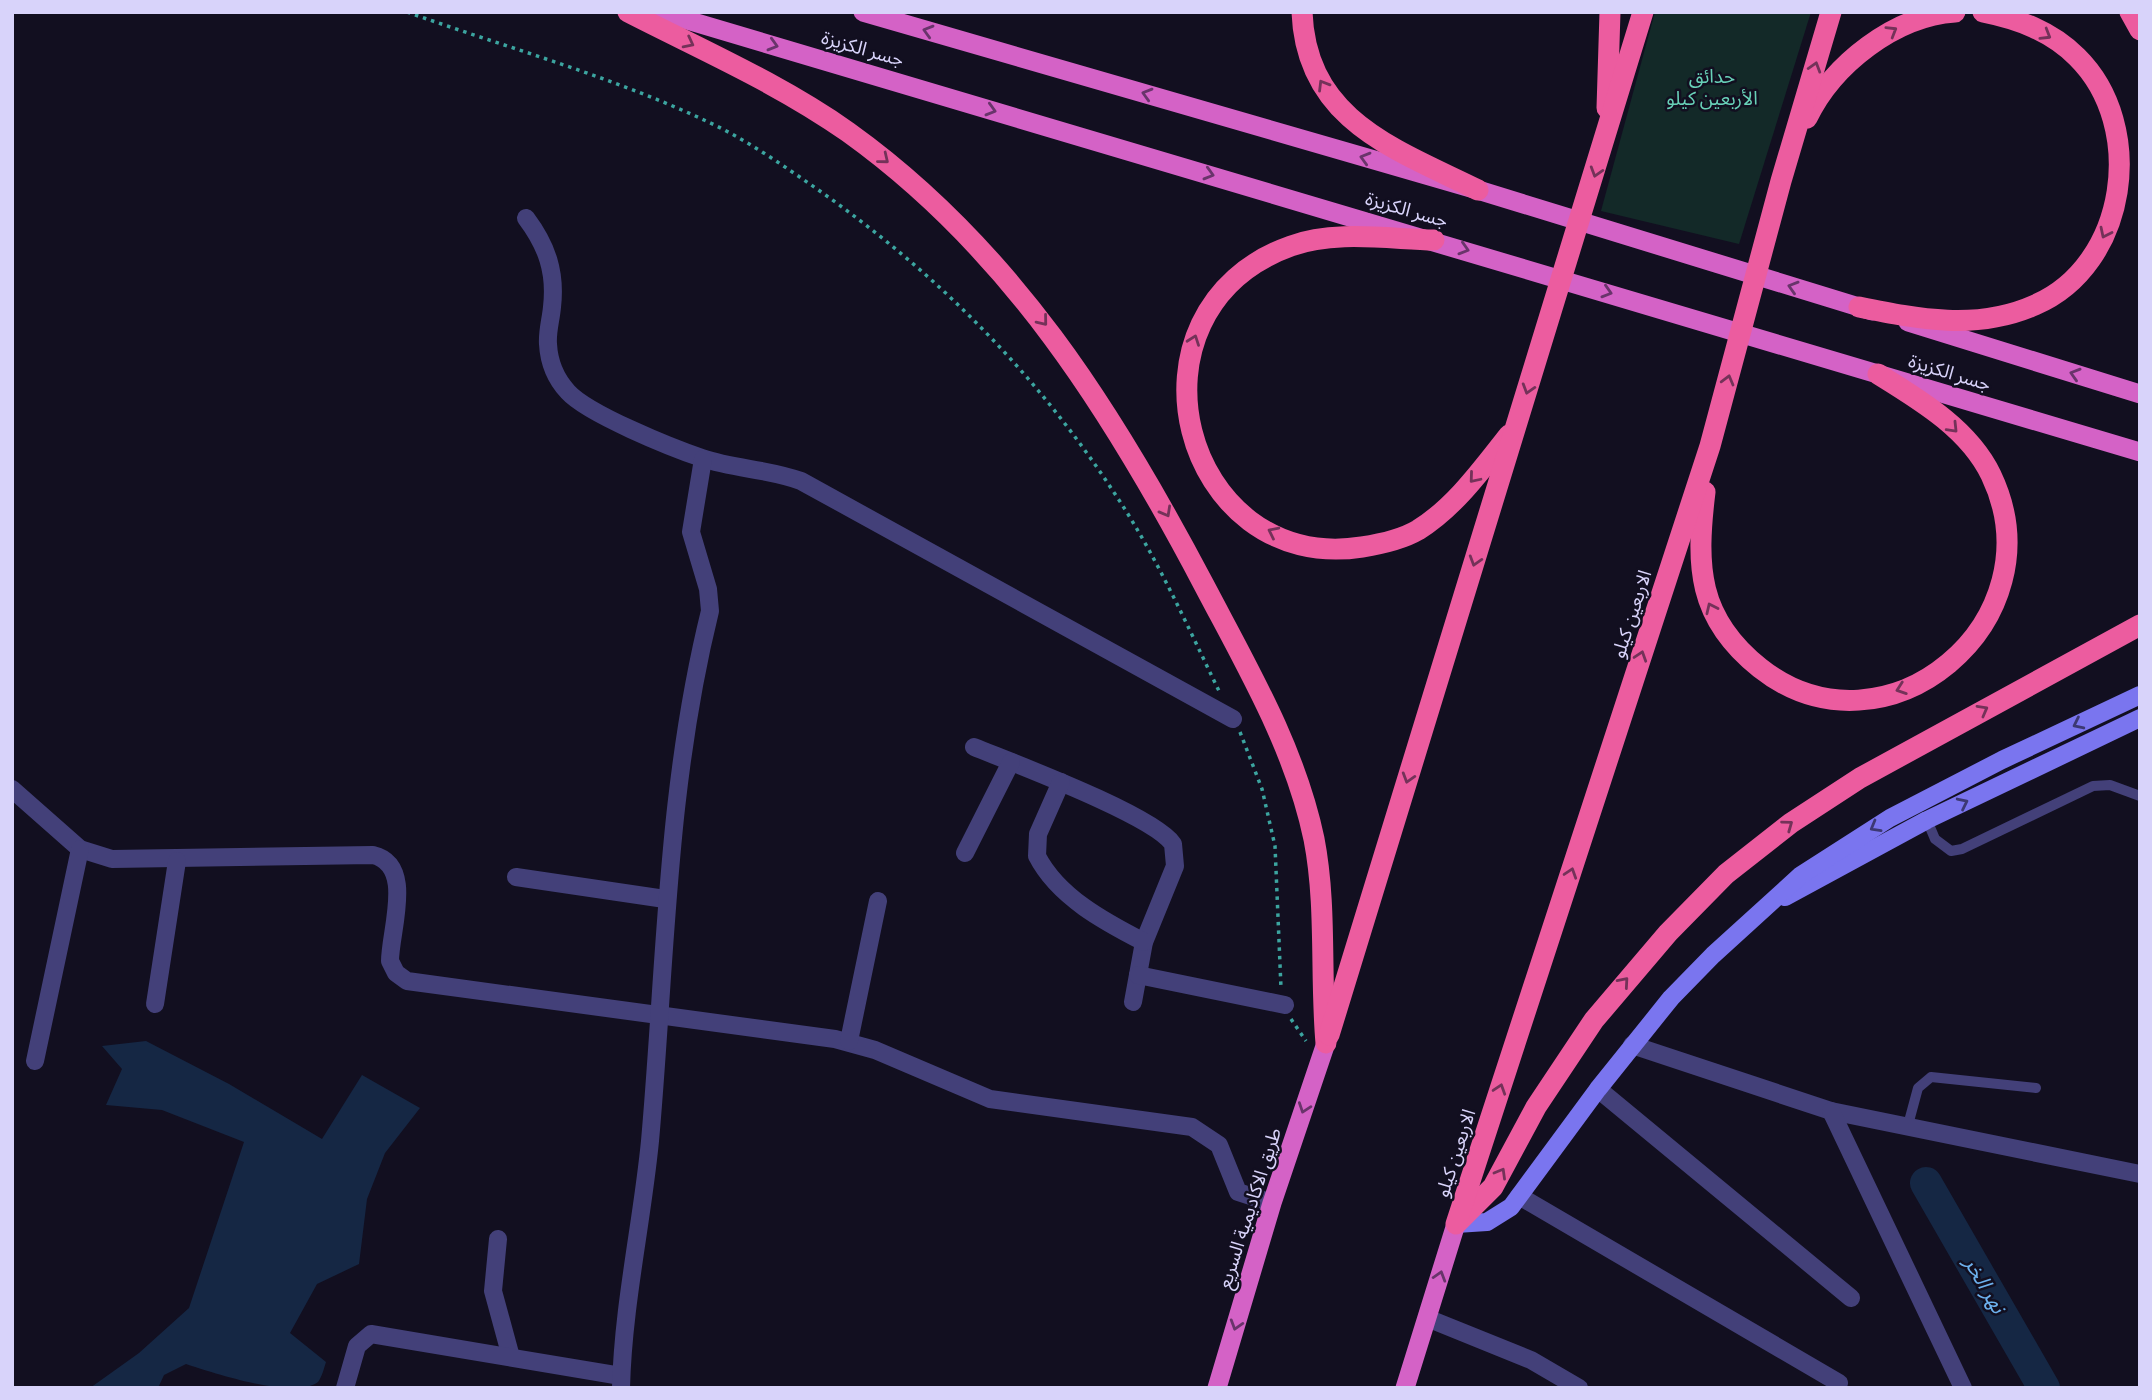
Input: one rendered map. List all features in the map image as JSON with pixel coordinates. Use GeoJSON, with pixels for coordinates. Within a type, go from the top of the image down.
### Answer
{"type":"FeatureCollection","features":[{"type":"Feature","properties":{"kind":"highway"},"geometry":{"type":"LineString","coordinates":[[628,12],[770,84],[828,119],[883,158],[928,197],[1012,282],[1084,377],[1168,517],[1271,715],[1293,767],[1307,810],[1318,866],[1324,1050]]}},
{"type":"Feature","properties":{"kind":"highway","name":"جسر الكزيزة"},"geometry":{"type":"LineString","coordinates":[[660,12],[1495,258],[2140,452]]}},
{"type":"Feature","properties":{"kind":"highway","name":"جسر الكزيزة"},"geometry":{"type":"LineString","coordinates":[[863,12],[1478,190],[2140,394]]}},
{"type":"Feature","properties":{"kind":"highway"},"geometry":{"type":"LineString","coordinates":[[1302,12],[1305,43],[1313,69],[1333,102],[1353,123],[1378,140],[1478,190]]}},
{"type":"Feature","properties":{"kind":"highway"},"geometry":{"type":"LineString","coordinates":[[1605,141],[1610,12]]}},
{"type":"Feature","properties":{"kind":"highway"},"geometry":{"type":"LineString","coordinates":[[1324,1050],[1643,12]]}},
{"type":"Feature","properties":{"kind":"highway","name":"الاربعين كيلو"},"geometry":{"type":"LineString","coordinates":[[1456,1224],[1710,446],[1781,181],[1832,12]]}},
{"type":"Feature","properties":{"kind":"highway"},"geometry":{"type":"LineString","coordinates":[[1781,181],[1813,106],[1839,74],[1898,27],[1926,16],[1955,12]]}},
{"type":"Feature","properties":{"kind":"highway"},"geometry":{"type":"LineString","coordinates":[[1859,307],[1908,317],[1955,321],[1986,319],[2021,310],[2049,298],[2077,276],[2097,248],[2110,222],[2117,195],[2119,155],[2116,132],[2102,91],[2077,57],[2048,35],[2014,19],[1983,12]]}},
{"type":"Feature","properties":{"kind":"highway"},"geometry":{"type":"LineString","coordinates":[[2130,12],[2140,30]]}},
{"type":"Feature","properties":{"kind":"highway"},"geometry":{"type":"LineString","coordinates":[[1434,240],[1352,238],[1295,244],[1268,255],[1244,270],[1228,285],[1213,302],[1191,349],[1187,372],[1188,418],[1202,461],[1215,485],[1231,503],[1271,532],[1319,547],[1353,548],[1395,540],[1427,523],[1471,481],[1517,425]]}},
{"type":"Feature","properties":{"kind":"highway"},"geometry":{"type":"LineString","coordinates":[[1710,446],[1699,538],[1700,572],[1705,596],[1728,636],[1744,656],[1770,676],[1801,691],[1835,699],[1860,699],[1905,689],[1946,668],[1976,636],[1992,613],[2004,576],[2008,542],[2002,504],[1991,474],[1975,451],[1933,408],[1878,374]]}},
{"type":"Feature","properties":{"kind":"highway"},"geometry":{"type":"LineString","coordinates":[[1405,1388],[1456,1224],[1497,1180],[1536,1107],[1594,1020],[1668,933],[1726,874],[1791,823],[1837,792],[2140,625]]}},
{"type":"Feature","properties":{"kind":"highway","name":"طريق الاكاديمية السريع"},"geometry":{"type":"LineString","coordinates":[[1217,1388],[1272,1203],[1324,1050]]}},
{"type":"Feature","properties":{"kind":"main road"},"geometry":{"type":"LineString","coordinates":[[1456,1224],[1487,1222],[1500,1215],[1520,1196],[1598,1088],[1691,976],[1815,865],[1890,818],[2002,760],[2140,695]]}},
{"type":"Feature","properties":{"kind":"main road"},"geometry":{"type":"LineString","coordinates":[[1772,902],[1809,886],[1927,820],[2140,718]]}},
{"type":"Feature","properties":{"kind":"street"},"geometry":{"type":"LineString","coordinates":[[526,218],[541,238],[551,261],[555,285],[548,348],[556,378],[570,395],[587,407],[704,458],[783,474],[801,481],[1233,719]]}},
{"type":"Feature","properties":{"kind":"street"},"geometry":{"type":"LineString","coordinates":[[345,1388],[357,1346],[370,1334],[511,1357],[621,1382],[650,1141],[665,899],[681,751],[709,611],[708,589],[691,532],[704,458]]}},
{"type":"Feature","properties":{"kind":"street"},"geometry":{"type":"LineString","coordinates":[[974,747],[1061,782],[1156,828],[1173,844],[1175,866],[1144,942],[1133,1002]]}},
{"type":"Feature","properties":{"kind":"street"},"geometry":{"type":"LineString","coordinates":[[965,853],[1011,762]]}},
{"type":"Feature","properties":{"kind":"street"},"geometry":{"type":"LineString","coordinates":[[1061,782],[1038,834],[1037,856],[1063,890],[1109,924],[1144,942]]}},
{"type":"Feature","properties":{"kind":"street"},"geometry":{"type":"LineString","coordinates":[[12,789],[80,849],[112,859],[177,861],[380,857],[391,865],[397,877],[390,961],[401,978],[849,1041],[990,1099],[1192,1127],[1219,1145],[1238,1192],[1272,1203]]}},
{"type":"Feature","properties":{"kind":"street"},"geometry":{"type":"LineString","coordinates":[[35,1061],[80,849]]}},
{"type":"Feature","properties":{"kind":"street"},"geometry":{"type":"LineString","coordinates":[[155,1004],[177,861]]}},
{"type":"Feature","properties":{"kind":"street"},"geometry":{"type":"LineString","coordinates":[[516,877],[665,899]]}},
{"type":"Feature","properties":{"kind":"street"},"geometry":{"type":"LineString","coordinates":[[849,1041],[878,901]]}},
{"type":"Feature","properties":{"kind":"street"},"geometry":{"type":"LineString","coordinates":[[1138,975],[1285,1005]]}},
{"type":"Feature","properties":{"kind":"street"},"geometry":{"type":"LineString","coordinates":[[1632,1045],[1831,1111],[2140,1174]]}},
{"type":"Feature","properties":{"kind":"street"},"geometry":{"type":"LineString","coordinates":[[1598,1088],[1851,1298]]}},
{"type":"Feature","properties":{"kind":"street"},"geometry":{"type":"LineString","coordinates":[[1831,1111],[1963,1388]]}},
{"type":"Feature","properties":{"kind":"street"},"geometry":{"type":"LineString","coordinates":[[1520,1196],[1839,1383]]}},
{"type":"Feature","properties":{"kind":"street"},"geometry":{"type":"LineString","coordinates":[[498,1239],[493,1291],[511,1357]]}},
{"type":"Feature","properties":{"kind":"street"},"geometry":{"type":"LineString","coordinates":[[1427,1318],[1531,1360],[1579,1388]]}},
{"type":"Feature","properties":{"kind":"lane"},"geometry":{"type":"LineString","coordinates":[[1927,820],[1936,839],[1951,851],[1962,849],[2093,786],[2119,787],[2140,796]]}},
{"type":"Feature","properties":{"kind":"lane"},"geometry":{"type":"LineString","coordinates":[[1909,1125],[1918,1088],[1931,1077],[2036,1088]]}},
{"type":"Feature","properties":{"kind":"path"},"geometry":{"type":"LineString","coordinates":[[408,12],[638,91],[706,120],[780,163],[878,233],[923,271],[1007,353],[1081,444],[1145,542],[1233,719],[1262,789],[1275,846],[1280,979],[1285,1005],[1304,1039],[1324,1050]]}},
{"type":"Feature","properties":{"kind":"green space","name":"حدائق الأربعين كيلو"},"geometry":{"type":"Polygon","coordinates":[[[1655,12],[1811,12],[1739,244],[1601,211],[1655,12]]]}},
{"type":"Feature","properties":{"kind":"water"},"geometry":{"type":"Polygon","coordinates":[[[146,1041],[229,1084],[322,1139],[362,1075],[420,1108],[385,1153],[367,1199],[359,1264],[317,1284],[290,1333],[326,1362],[318,1382],[307,1387],[273,1387],[186,1364],[164,1375],[158,1388],[90,1388],[139,1353],[189,1308],[244,1142],[162,1110],[106,1105],[122,1069],[102,1046],[146,1041]]]}},
{"type":"Feature","properties":{"kind":"waterway","name":"نهر الخر"},"geometry":{"type":"LineString","coordinates":[[1926,1183],[2044,1388]]}}]}
